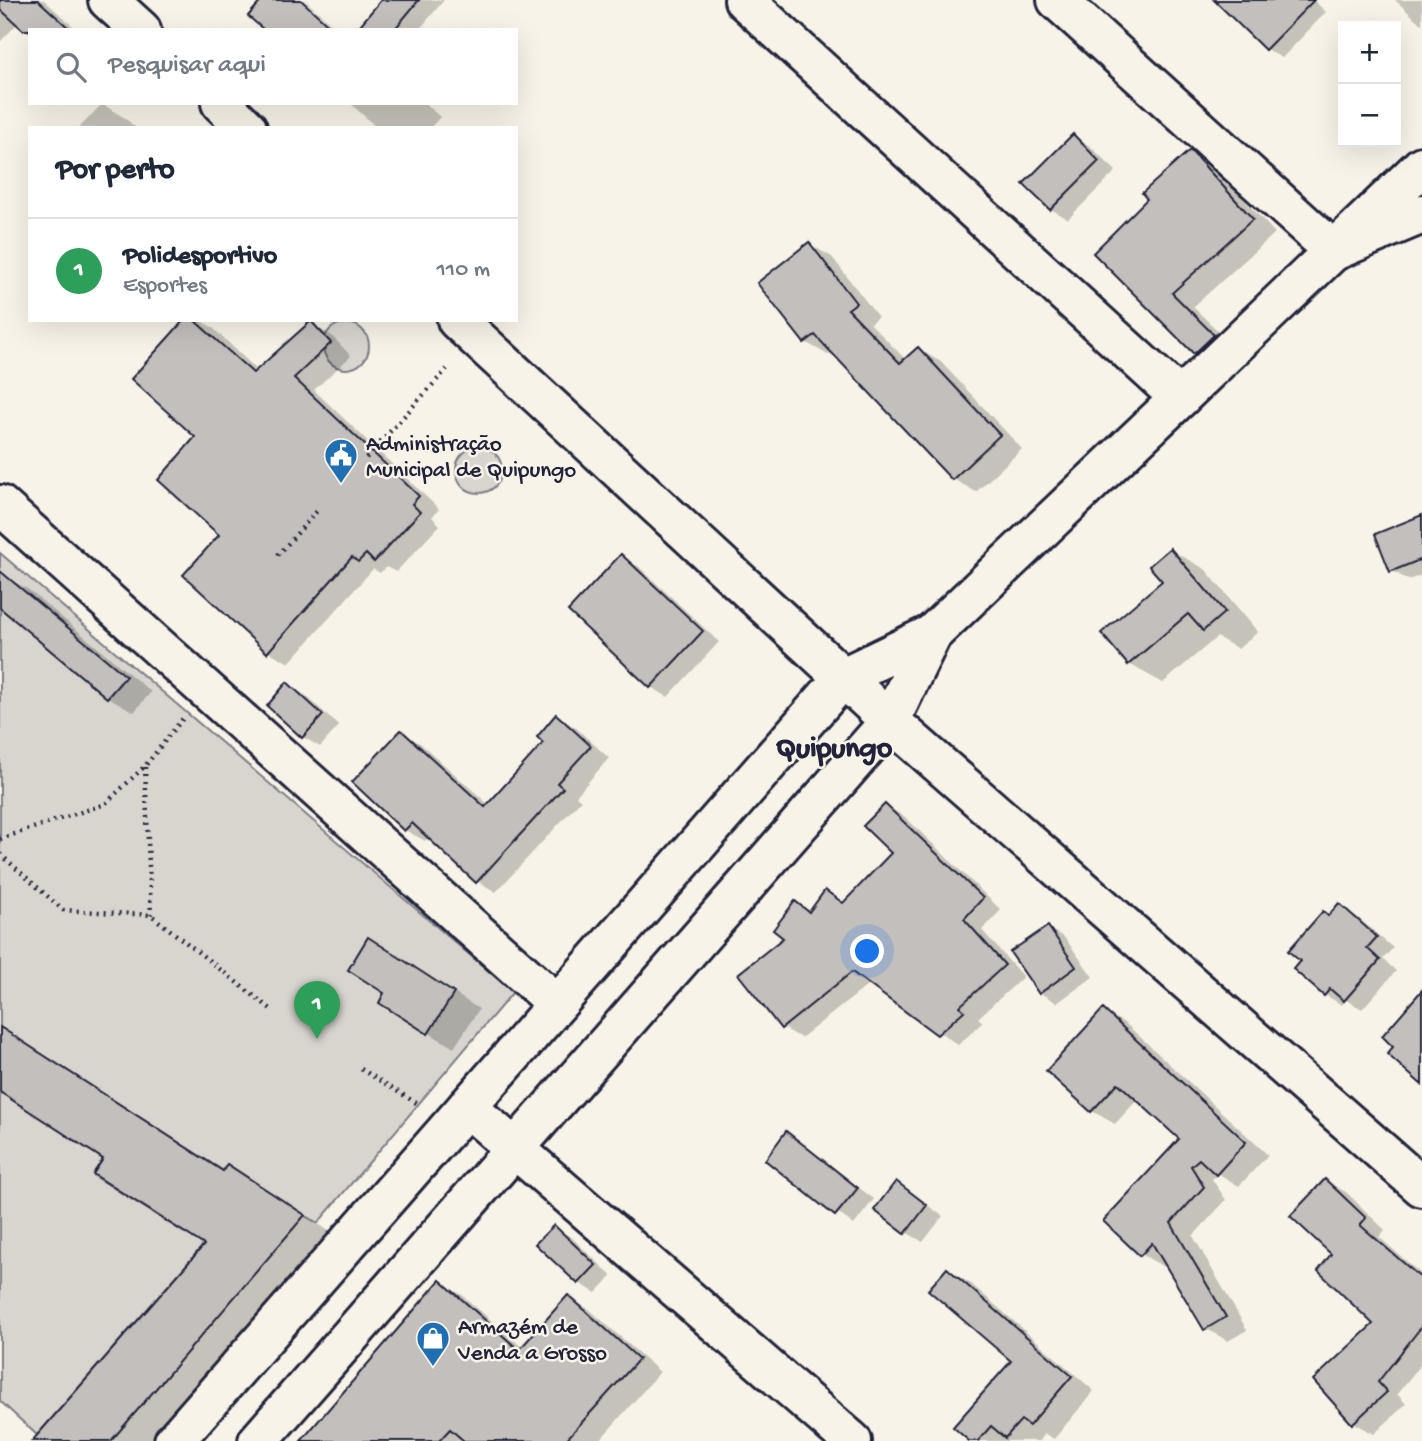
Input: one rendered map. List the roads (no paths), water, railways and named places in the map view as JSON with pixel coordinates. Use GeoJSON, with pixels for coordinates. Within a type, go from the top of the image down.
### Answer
{"type":"FeatureCollection","features":[{"type":"Feature","properties":{"kind":"street"},"geometry":{"type":"LineString","coordinates":[[108,0],[139,28]]}},
{"type":"Feature","properties":{"kind":"street"},"geometry":{"type":"LineString","coordinates":[[744,0],[1180,398]]}},
{"type":"Feature","properties":{"kind":"street"},"geometry":{"type":"LineString","coordinates":[[1058,0],[1334,251]]}},
{"type":"Feature","properties":{"kind":"street"},"geometry":{"type":"LineString","coordinates":[[223,105],[245,126]]}},
{"type":"Feature","properties":{"kind":"street"},"geometry":{"type":"LineString","coordinates":[[174,1441],[845,676],[932,634],[1422,166]]}},
{"type":"Feature","properties":{"kind":"street"},"geometry":{"type":"LineString","coordinates":[[1334,251],[1422,215]]}},
{"type":"Feature","properties":{"kind":"street"},"geometry":{"type":"LineString","coordinates":[[459,322],[845,676],[890,721],[1422,1187]]}},
{"type":"Feature","properties":{"kind":"street"},"geometry":{"type":"LineString","coordinates":[[0,505],[557,1004]]}},
{"type":"Feature","properties":{"kind":"street"},"geometry":{"type":"LineString","coordinates":[[258,1441],[890,721],[932,634]]}},
{"type":"Feature","properties":{"kind":"street"},"geometry":{"type":"LineString","coordinates":[[467,1107],[852,1441]]}},
{"type":"Feature","properties":{"kind":"place","name":"Administração Municipal de Quipungo"},"geometry":{"type":"Point","coordinates":[341,485]}},
{"type":"Feature","properties":{"kind":"place","name":"Polidesportivo"},"geometry":{"type":"Point","coordinates":[317,1039]}},
{"type":"Feature","properties":{"kind":"place","name":"Armazém de Venda a Grosso"},"geometry":{"type":"Point","coordinates":[433,1368]}},
{"type":"Feature","properties":{"kind":"district","name":"Quipungo"},"geometry":{"type":"Point","coordinates":[834,746]}}]}
